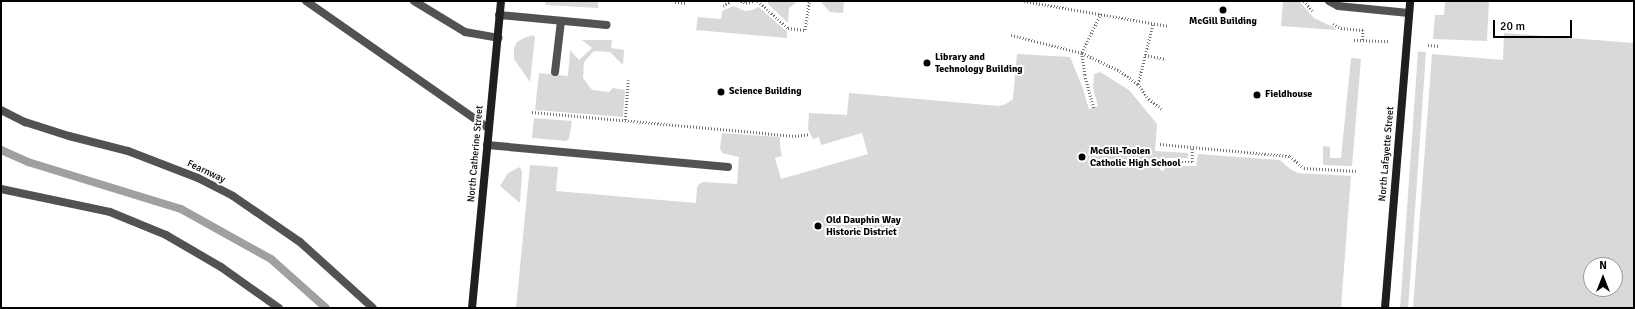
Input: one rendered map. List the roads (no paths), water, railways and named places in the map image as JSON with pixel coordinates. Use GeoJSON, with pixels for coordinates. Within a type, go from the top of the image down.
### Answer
{"type":"FeatureCollection","features":[{"type":"Feature","properties":{"kind":"street"},"geometry":{"type":"LineString","coordinates":[[306,1],[488,128]]}},
{"type":"Feature","properties":{"kind":"street"},"geometry":{"type":"LineString","coordinates":[[414,1],[465,32],[498,38]]}},
{"type":"Feature","properties":{"kind":"street","name":"North Catherine Street"},"geometry":{"type":"LineString","coordinates":[[472,308],[501,1]]}},
{"type":"Feature","properties":{"kind":"street"},"geometry":{"type":"LineString","coordinates":[[1329,1],[1338,6],[1409,13]]}},
{"type":"Feature","properties":{"kind":"street","name":"North Lafayette Street"},"geometry":{"type":"LineString","coordinates":[[1384,308],[1410,1]]}},
{"type":"Feature","properties":{"kind":"street"},"geometry":{"type":"LineString","coordinates":[[499,15],[607,25]]}},
{"type":"Feature","properties":{"kind":"street"},"geometry":{"type":"LineString","coordinates":[[555,72],[561,21]]}},
{"type":"Feature","properties":{"kind":"street","name":"Fearnway"},"geometry":{"type":"LineString","coordinates":[[1,110],[25,122],[69,136],[128,151],[198,178],[234,196],[300,242],[373,308]]}},
{"type":"Feature","properties":{"kind":"street"},"geometry":{"type":"LineString","coordinates":[[487,145],[728,167]]}},
{"type":"Feature","properties":{"kind":"street"},"geometry":{"type":"LineString","coordinates":[[1,189],[110,212],[166,235],[221,267],[279,308]]}},
{"type":"Feature","properties":{"kind":"waterway"},"geometry":{"type":"LineString","coordinates":[[1,150],[28,162],[181,209],[271,259],[326,308]]}},
{"type":"Feature","properties":{"kind":"place","name":"McGill Building"},"geometry":{"type":"Point","coordinates":[1223,10]}},
{"type":"Feature","properties":{"kind":"place","name":"Library and Technology Building"},"geometry":{"type":"Point","coordinates":[927,63]}},
{"type":"Feature","properties":{"kind":"place","name":"Science Building"},"geometry":{"type":"Point","coordinates":[721,92]}},
{"type":"Feature","properties":{"kind":"place","name":"Fieldhouse"},"geometry":{"type":"Point","coordinates":[1257,95]}},
{"type":"Feature","properties":{"kind":"place","name":"McGill-Toolen Catholic High School"},"geometry":{"type":"Point","coordinates":[1082,157]}},
{"type":"Feature","properties":{"kind":"place","name":"Old Dauphin Way Historic District"},"geometry":{"type":"Point","coordinates":[818,226]}}]}
